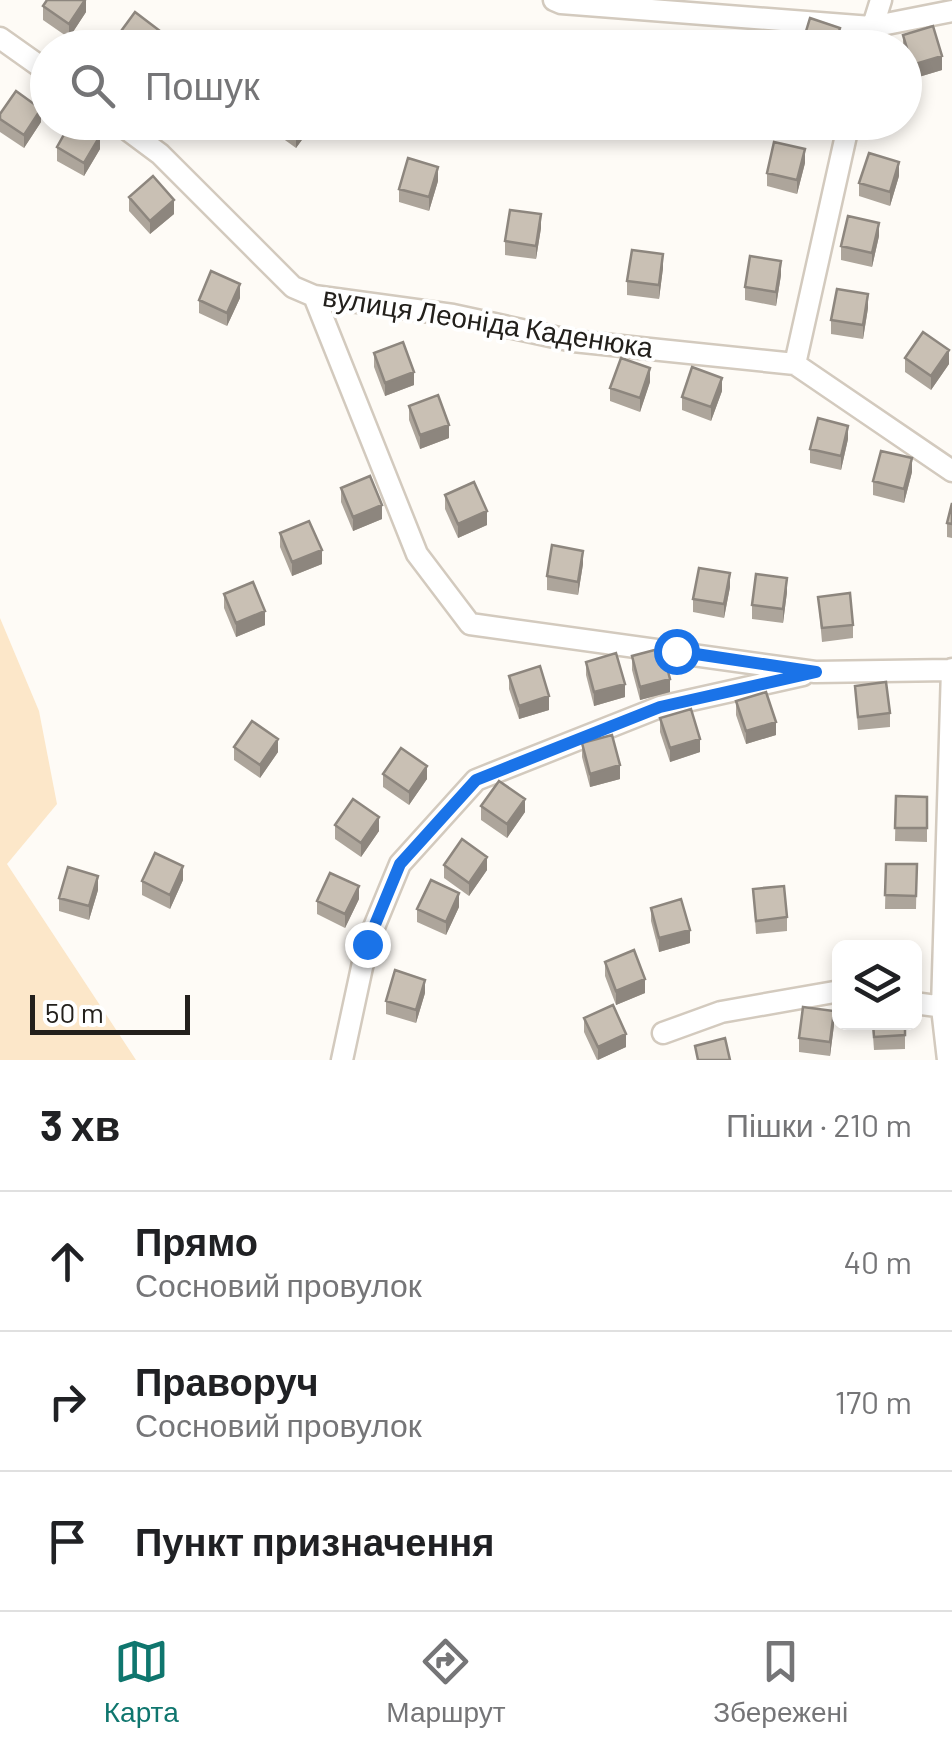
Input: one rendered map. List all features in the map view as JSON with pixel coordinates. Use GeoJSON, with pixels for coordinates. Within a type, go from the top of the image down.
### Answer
{"type":"FeatureCollection","features":[{"type":"Feature","properties":{"kind":"street"},"geometry":{"type":"LineString","coordinates":[[554,0],[805,30]]}},
{"type":"Feature","properties":{"kind":"street"},"geometry":{"type":"LineString","coordinates":[[870,30],[881,0]]}},
{"type":"Feature","properties":{"kind":"street"},"geometry":{"type":"LineString","coordinates":[[891,30],[952,11]]}},
{"type":"Feature","properties":{"kind":"street"},"geometry":{"type":"LineString","coordinates":[[0,38],[30,59]]}},
{"type":"Feature","properties":{"kind":"street","name":"вулиця Леоніда Каденюка"},"geometry":{"type":"LineString","coordinates":[[141,140],[160,154],[293,287],[314,296],[452,315],[573,341],[795,364],[952,470]]}},
{"type":"Feature","properties":{"kind":"street"},"geometry":{"type":"LineString","coordinates":[[795,364],[845,140]]}},
{"type":"Feature","properties":{"kind":"street"},"geometry":{"type":"LineString","coordinates":[[314,296],[418,554],[470,624],[816,672],[951,669],[948,1060]]}},
{"type":"Feature","properties":{"kind":"street"},"geometry":{"type":"LineString","coordinates":[[342,1060],[367,944],[400,864],[476,780],[660,707],[816,672]]}},
{"type":"Feature","properties":{"kind":"street"},"geometry":{"type":"LineString","coordinates":[[663,1033],[722,1012],[832,992]]}},
{"type":"Feature","properties":{"kind":"street"},"geometry":{"type":"LineString","coordinates":[[922,1005],[947,1008]]}},
{"type":"Feature","properties":{"kind":"shaded area"},"geometry":{"type":"Polygon","coordinates":[[[0,618],[39,711],[57,804],[7,864],[136,1060],[0,1060],[0,618]]]}},
{"type":"Feature","properties":{"kind":"building"},"geometry":{"type":"Polygon","coordinates":[[[47,0],[85,0],[69,24],[43,6],[47,0]]]}},
{"type":"Feature","properties":{"kind":"building"},"geometry":{"type":"Polygon","coordinates":[[[135,12],[159,30],[122,30],[135,12]]]}},
{"type":"Feature","properties":{"kind":"building"},"geometry":{"type":"Polygon","coordinates":[[[810,18],[840,28],[839,30],[806,30],[810,18]]]}},
{"type":"Feature","properties":{"kind":"building"},"geometry":{"type":"Polygon","coordinates":[[[933,26],[942,56],[922,62],[920,30],[933,26]]]}},
{"type":"Feature","properties":{"kind":"building"},"geometry":{"type":"Polygon","coordinates":[[[16,91],[30,101],[30,126],[24,135],[0,119],[16,91]]]}},
{"type":"Feature","properties":{"kind":"building"},"geometry":{"type":"Polygon","coordinates":[[[61,140],[98,140],[84,163],[57,147],[61,140]]]}},
{"type":"Feature","properties":{"kind":"building"},"geometry":{"type":"Polygon","coordinates":[[[774,142],[805,149],[797,180],[767,173],[774,142]]]}},
{"type":"Feature","properties":{"kind":"building"},"geometry":{"type":"Polygon","coordinates":[[[869,153],[899,162],[890,192],[859,183],[869,153]]]}},
{"type":"Feature","properties":{"kind":"building"},"geometry":{"type":"Polygon","coordinates":[[[408,158],[438,167],[429,197],[399,189],[408,158]]]}},
{"type":"Feature","properties":{"kind":"building"},"geometry":{"type":"Polygon","coordinates":[[[153,176],[174,200],[150,221],[129,197],[153,176]]]}},
{"type":"Feature","properties":{"kind":"building"},"geometry":{"type":"Polygon","coordinates":[[[510,210],[541,214],[536,246],[505,241],[510,210]]]}},
{"type":"Feature","properties":{"kind":"building"},"geometry":{"type":"Polygon","coordinates":[[[848,216],[879,223],[872,253],[841,246],[848,216]]]}},
{"type":"Feature","properties":{"kind":"building"},"geometry":{"type":"Polygon","coordinates":[[[632,250],[663,254],[659,285],[627,281],[632,250]]]}},
{"type":"Feature","properties":{"kind":"building"},"geometry":{"type":"Polygon","coordinates":[[[750,256],[781,261],[776,292],[745,287],[750,256]]]}},
{"type":"Feature","properties":{"kind":"building"},"geometry":{"type":"Polygon","coordinates":[[[211,271],[240,284],[227,313],[199,300],[211,271]]]}},
{"type":"Feature","properties":{"kind":"building"},"geometry":{"type":"Polygon","coordinates":[[[837,289],[868,294],[863,325],[831,320],[837,289]]]}},
{"type":"Feature","properties":{"kind":"building"},"geometry":{"type":"Polygon","coordinates":[[[923,332],[949,350],[931,376],[905,358],[923,332]]]}},
{"type":"Feature","properties":{"kind":"building"},"geometry":{"type":"Polygon","coordinates":[[[403,342],[414,372],[385,383],[374,353],[403,342]]]}},
{"type":"Feature","properties":{"kind":"building"},"geometry":{"type":"Polygon","coordinates":[[[621,358],[650,368],[640,398],[610,388],[621,358]]]}},
{"type":"Feature","properties":{"kind":"building"},"geometry":{"type":"Polygon","coordinates":[[[692,367],[722,378],[711,407],[682,397],[692,367]]]}},
{"type":"Feature","properties":{"kind":"building"},"geometry":{"type":"Polygon","coordinates":[[[438,395],[449,425],[420,435],[409,406],[438,395]]]}},
{"type":"Feature","properties":{"kind":"building"},"geometry":{"type":"Polygon","coordinates":[[[818,418],[848,426],[841,456],[810,449],[818,418]]]}},
{"type":"Feature","properties":{"kind":"building"},"geometry":{"type":"Polygon","coordinates":[[[881,451],[912,458],[904,489],[873,481],[881,451]]]}},
{"type":"Feature","properties":{"kind":"building"},"geometry":{"type":"Polygon","coordinates":[[[370,476],[382,505],[353,517],[341,488],[370,476]]]}},
{"type":"Feature","properties":{"kind":"building"},"geometry":{"type":"Polygon","coordinates":[[[474,482],[487,511],[458,524],[445,495],[474,482]]]}},
{"type":"Feature","properties":{"kind":"building"},"geometry":{"type":"Polygon","coordinates":[[[309,521],[322,550],[292,562],[280,533],[309,521]]]}},
{"type":"Feature","properties":{"kind":"building"},"geometry":{"type":"Polygon","coordinates":[[[552,545],[583,551],[578,582],[547,576],[552,545]]]}},
{"type":"Feature","properties":{"kind":"building"},"geometry":{"type":"Polygon","coordinates":[[[699,568],[730,573],[724,604],[693,599],[699,568]]]}},
{"type":"Feature","properties":{"kind":"building"},"geometry":{"type":"Polygon","coordinates":[[[756,574],[787,578],[783,609],[752,605],[756,574]]]}},
{"type":"Feature","properties":{"kind":"building"},"geometry":{"type":"Polygon","coordinates":[[[253,582],[265,611],[236,623],[224,594],[253,582]]]}},
{"type":"Feature","properties":{"kind":"building"},"geometry":{"type":"Polygon","coordinates":[[[850,593],[853,625],[822,628],[818,597],[850,593]]]}},
{"type":"Feature","properties":{"kind":"building"},"geometry":{"type":"Polygon","coordinates":[[[662,648],[670,679],[640,687],[632,656],[662,648]]]}},
{"type":"Feature","properties":{"kind":"building"},"geometry":{"type":"Polygon","coordinates":[[[616,653],[625,684],[594,692],[586,662],[616,653]]]}},
{"type":"Feature","properties":{"kind":"building"},"geometry":{"type":"Polygon","coordinates":[[[540,666],[549,696],[519,706],[509,676],[540,666]]]}},
{"type":"Feature","properties":{"kind":"building"},"geometry":{"type":"Polygon","coordinates":[[[886,682],[890,713],[858,717],[855,686],[886,682]]]}},
{"type":"Feature","properties":{"kind":"building"},"geometry":{"type":"Polygon","coordinates":[[[766,692],[776,722],[746,731],[736,701],[766,692]]]}},
{"type":"Feature","properties":{"kind":"building"},"geometry":{"type":"Polygon","coordinates":[[[691,709],[700,739],[670,748],[660,718],[691,709]]]}},
{"type":"Feature","properties":{"kind":"building"},"geometry":{"type":"Polygon","coordinates":[[[252,721],[278,739],[260,765],[234,747],[252,721]]]}},
{"type":"Feature","properties":{"kind":"building"},"geometry":{"type":"Polygon","coordinates":[[[612,735],[620,765],[590,774],[582,743],[612,735]]]}},
{"type":"Feature","properties":{"kind":"building"},"geometry":{"type":"Polygon","coordinates":[[[401,748],[427,766],[409,792],[383,774],[401,748]]]}},
{"type":"Feature","properties":{"kind":"building"},"geometry":{"type":"Polygon","coordinates":[[[499,781],[525,799],[507,824],[481,806],[499,781]]]}},
{"type":"Feature","properties":{"kind":"building"},"geometry":{"type":"Polygon","coordinates":[[[896,796],[927,797],[927,828],[895,828],[896,796]]]}},
{"type":"Feature","properties":{"kind":"building"},"geometry":{"type":"Polygon","coordinates":[[[353,799],[379,817],[361,843],[335,825],[353,799]]]}},
{"type":"Feature","properties":{"kind":"building"},"geometry":{"type":"Polygon","coordinates":[[[462,839],[487,857],[469,883],[444,865],[462,839]]]}},
{"type":"Feature","properties":{"kind":"building"},"geometry":{"type":"Polygon","coordinates":[[[155,853],[183,866],[170,895],[142,881],[155,853]]]}},
{"type":"Feature","properties":{"kind":"building"},"geometry":{"type":"Polygon","coordinates":[[[886,864],[917,864],[916,896],[885,895],[886,864]]]}},
{"type":"Feature","properties":{"kind":"building"},"geometry":{"type":"Polygon","coordinates":[[[68,867],[98,876],[89,906],[59,898],[68,867]]]}},
{"type":"Feature","properties":{"kind":"building"},"geometry":{"type":"Polygon","coordinates":[[[330,873],[359,886],[345,914],[317,901],[330,873]]]}},
{"type":"Feature","properties":{"kind":"building"},"geometry":{"type":"Polygon","coordinates":[[[431,880],[459,893],[446,922],[417,909],[431,880]]]}},
{"type":"Feature","properties":{"kind":"building"},"geometry":{"type":"Polygon","coordinates":[[[784,886],[787,917],[756,921],[753,889],[784,886]]]}},
{"type":"Feature","properties":{"kind":"building"},"geometry":{"type":"Polygon","coordinates":[[[681,899],[690,930],[659,938],[651,908],[681,899]]]}},
{"type":"Feature","properties":{"kind":"building"},"geometry":{"type":"Polygon","coordinates":[[[634,950],[645,979],[616,991],[605,962],[634,950]]]}},
{"type":"Feature","properties":{"kind":"building"},"geometry":{"type":"Polygon","coordinates":[[[395,970],[425,980],[416,1010],[386,1001],[395,970]]]}},
{"type":"Feature","properties":{"kind":"building"},"geometry":{"type":"Polygon","coordinates":[[[613,1005],[626,1034],[598,1047],[584,1018],[613,1005]]]}},
{"type":"Feature","properties":{"kind":"building"},"geometry":{"type":"Polygon","coordinates":[[[803,1007],[832,1011],[830,1042],[799,1038],[803,1007]]]}},
{"type":"Feature","properties":{"kind":"building"},"geometry":{"type":"Polygon","coordinates":[[[874,1030],[905,1030],[905,1035],[874,1037],[874,1030]]]}},
{"type":"Feature","properties":{"kind":"building"},"geometry":{"type":"Polygon","coordinates":[[[725,1038],[730,1060],[698,1060],[695,1046],[725,1038]]]}},
{"type":"Feature","properties":{"kind":"route"},"geometry":{"type":"LineString","coordinates":[[367,944],[400,864],[476,780],[660,707],[816,672],[676,651]]}}]}
